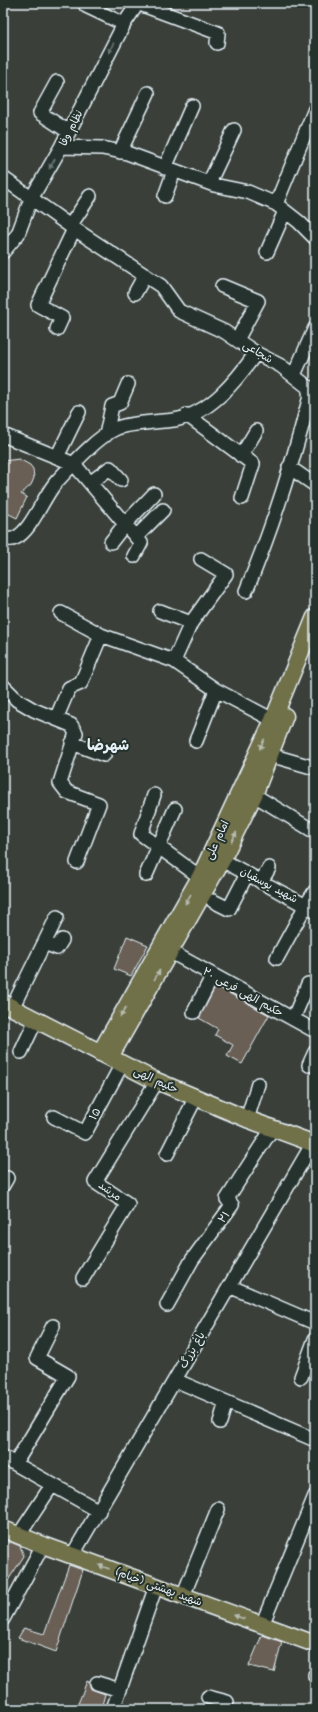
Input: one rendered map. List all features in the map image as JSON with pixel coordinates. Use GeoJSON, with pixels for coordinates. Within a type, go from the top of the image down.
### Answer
{"type":"FeatureCollection","features":[{"type":"Feature","properties":{"kind":"main road","name":"امام علی"},"geometry":{"type":"LineString","coordinates":[[111,1058],[200,877],[273,720],[315,618]]}},
{"type":"Feature","properties":{"kind":"main road"},"geometry":{"type":"LineString","coordinates":[[111,1058],[222,860],[254,795],[315,640]]}},
{"type":"Feature","properties":{"kind":"main road","name":"حکیم الهی"},"geometry":{"type":"LineString","coordinates":[[8,1005],[157,1081],[247,1119],[314,1144]]}},
{"type":"Feature","properties":{"kind":"main road","name":"شهید بهشتی (خیام)"},"geometry":{"type":"LineString","coordinates":[[3,1529],[72,1556],[315,1644]]}},
{"type":"Feature","properties":{"kind":"street","name":"نظام وفا"},"geometry":{"type":"LineString","coordinates":[[3,252],[18,234],[31,199],[61,147],[124,24],[137,3]]}},
{"type":"Feature","properties":{"kind":"street"},"geometry":{"type":"LineString","coordinates":[[137,3],[218,33],[217,43]]}},
{"type":"Feature","properties":{"kind":"street"},"geometry":{"type":"LineString","coordinates":[[86,6],[124,24]]}},
{"type":"Feature","properties":{"kind":"street"},"geometry":{"type":"LineString","coordinates":[[57,82],[40,113],[69,132]]}},
{"type":"Feature","properties":{"kind":"street"},"geometry":{"type":"LineString","coordinates":[[120,152],[148,94]]}},
{"type":"Feature","properties":{"kind":"street"},"geometry":{"type":"LineString","coordinates":[[165,196],[170,169],[192,106]]}},
{"type":"Feature","properties":{"kind":"street"},"geometry":{"type":"LineString","coordinates":[[267,252],[280,208],[315,109]]}},
{"type":"Feature","properties":{"kind":"street"},"geometry":{"type":"LineString","coordinates":[[209,183],[234,130]]}},
{"type":"Feature","properties":{"kind":"street"},"geometry":{"type":"LineString","coordinates":[[61,147],[102,148],[120,152],[209,183],[248,192],[280,208],[315,238]]}},
{"type":"Feature","properties":{"kind":"street","name":"شجاعی"},"geometry":{"type":"LineString","coordinates":[[3,178],[72,228],[161,286],[179,311],[225,332],[256,353],[312,386],[310,396],[310,419],[289,467],[261,556],[246,591]]}},
{"type":"Feature","properties":{"kind":"street"},"geometry":{"type":"LineString","coordinates":[[57,329],[62,318],[38,305],[72,228],[90,196]]}},
{"type":"Feature","properties":{"kind":"street"},"geometry":{"type":"LineString","coordinates":[[135,292],[145,275]]}},
{"type":"Feature","properties":{"kind":"street"},"geometry":{"type":"LineString","coordinates":[[222,286],[258,301],[237,340]]}},
{"type":"Feature","properties":{"kind":"street"},"geometry":{"type":"LineString","coordinates":[[294,375],[315,328]]}},
{"type":"Feature","properties":{"kind":"street"},"geometry":{"type":"LineString","coordinates":[[3,539],[14,538],[25,531],[56,482],[99,439],[117,428],[176,419],[200,410],[224,392],[240,375],[256,353]]}},
{"type":"Feature","properties":{"kind":"street"},"geometry":{"type":"LineString","coordinates":[[106,435],[112,406],[120,403],[128,384]]}},
{"type":"Feature","properties":{"kind":"street"},"geometry":{"type":"LineString","coordinates":[[57,457],[79,412]]}},
{"type":"Feature","properties":{"kind":"street"},"geometry":{"type":"LineString","coordinates":[[187,415],[253,464],[242,498]]}},
{"type":"Feature","properties":{"kind":"street"},"geometry":{"type":"LineString","coordinates":[[241,456],[256,431]]}},
{"type":"Feature","properties":{"kind":"street"},"geometry":{"type":"LineString","coordinates":[[3,435],[74,464],[141,543],[134,556]]}},
{"type":"Feature","properties":{"kind":"street"},"geometry":{"type":"LineString","coordinates":[[289,467],[315,485]]}},
{"type":"Feature","properties":{"kind":"street"},"geometry":{"type":"LineString","coordinates":[[90,483],[110,468],[121,480]]}},
{"type":"Feature","properties":{"kind":"street"},"geometry":{"type":"LineString","coordinates":[[111,542],[125,524],[154,494]]}},
{"type":"Feature","properties":{"kind":"street"},"geometry":{"type":"LineString","coordinates":[[136,537],[163,510]]}},
{"type":"Feature","properties":{"kind":"street"},"geometry":{"type":"LineString","coordinates":[[174,661],[191,623],[226,574],[202,559]]}},
{"type":"Feature","properties":{"kind":"street"},"geometry":{"type":"LineString","coordinates":[[160,611],[191,623]]}},
{"type":"Feature","properties":{"kind":"street"},"geometry":{"type":"LineString","coordinates":[[62,613],[101,635],[174,661],[216,690],[273,720]]}},
{"type":"Feature","properties":{"kind":"street"},"geometry":{"type":"LineString","coordinates":[[56,719],[70,688],[81,683],[101,635]]}},
{"type":"Feature","properties":{"kind":"street"},"geometry":{"type":"LineString","coordinates":[[3,686],[17,700],[34,710],[71,725],[76,733],[60,783],[67,792],[99,804],[77,862]]}},
{"type":"Feature","properties":{"kind":"street"},"geometry":{"type":"LineString","coordinates":[[196,741],[216,690]]}},
{"type":"Feature","properties":{"kind":"street"},"geometry":{"type":"LineString","coordinates":[[72,743],[104,755]]}},
{"type":"Feature","properties":{"kind":"street"},"geometry":{"type":"LineString","coordinates":[[270,755],[315,768]]}},
{"type":"Feature","properties":{"kind":"street"},"geometry":{"type":"LineString","coordinates":[[154,795],[141,834],[200,877]]}},
{"type":"Feature","properties":{"kind":"street"},"geometry":{"type":"LineString","coordinates":[[254,795],[315,832]]}},
{"type":"Feature","properties":{"kind":"street"},"geometry":{"type":"LineString","coordinates":[[146,875],[175,809]]}},
{"type":"Feature","properties":{"kind":"street","name":"شهید یوسفیان"},"geometry":{"type":"LineString","coordinates":[[222,860],[310,908]]}},
{"type":"Feature","properties":{"kind":"street"},"geometry":{"type":"LineString","coordinates":[[261,882],[269,868]]}},
{"type":"Feature","properties":{"kind":"street"},"geometry":{"type":"LineString","coordinates":[[213,901],[229,909],[247,874]]}},
{"type":"Feature","properties":{"kind":"street"},"geometry":{"type":"LineString","coordinates":[[277,958],[310,908],[315,891]]}},
{"type":"Feature","properties":{"kind":"street"},"geometry":{"type":"LineString","coordinates":[[8,1005],[44,943],[57,917]]}},
{"type":"Feature","properties":{"kind":"street"},"geometry":{"type":"LineString","coordinates":[[44,943],[56,948],[62,940]]}},
{"type":"Feature","properties":{"kind":"street","name":"حکیم الهی فرعی ۲۰"},"geometry":{"type":"LineString","coordinates":[[171,952],[315,1032]]}},
{"type":"Feature","properties":{"kind":"street"},"geometry":{"type":"LineString","coordinates":[[194,1012],[213,975]]}},
{"type":"Feature","properties":{"kind":"street"},"geometry":{"type":"LineString","coordinates":[[293,1019],[308,984]]}},
{"type":"Feature","properties":{"kind":"street"},"geometry":{"type":"LineString","coordinates":[[21,1052],[36,1020]]}},
{"type":"Feature","properties":{"kind":"street"},"geometry":{"type":"LineString","coordinates":[[309,1065],[315,1052]]}},
{"type":"Feature","properties":{"kind":"street","name":"۱۵"},"geometry":{"type":"LineString","coordinates":[[54,1117],[85,1133],[111,1058]]}},
{"type":"Feature","properties":{"kind":"street","name":"مرشد"},"geometry":{"type":"LineString","coordinates":[[82,1278],[128,1204],[95,1182],[157,1081]]}},
{"type":"Feature","properties":{"kind":"street"},"geometry":{"type":"LineString","coordinates":[[247,1119],[258,1084]]}},
{"type":"Feature","properties":{"kind":"street"},"geometry":{"type":"LineString","coordinates":[[167,1154],[196,1098]]}},
{"type":"Feature","properties":{"kind":"street","name":"۲۱"},"geometry":{"type":"LineString","coordinates":[[167,1306],[192,1260],[232,1205],[227,1199],[272,1128]]}},
{"type":"Feature","properties":{"kind":"street","name":"باغ بزرگ"},"geometry":{"type":"LineString","coordinates":[[72,1556],[314,1144]]}},
{"type":"Feature","properties":{"kind":"street"},"geometry":{"type":"LineString","coordinates":[[230,1286],[315,1322]]}},
{"type":"Feature","properties":{"kind":"street"},"geometry":{"type":"LineString","coordinates":[[15,1464],[68,1376],[37,1358],[53,1326]]}},
{"type":"Feature","properties":{"kind":"street"},"geometry":{"type":"LineString","coordinates":[[301,1377],[315,1339]]}},
{"type":"Feature","properties":{"kind":"street"},"geometry":{"type":"LineString","coordinates":[[175,1380],[315,1440]]}},
{"type":"Feature","properties":{"kind":"street"},"geometry":{"type":"LineString","coordinates":[[220,1422],[226,1402]]}},
{"type":"Feature","properties":{"kind":"street"},"geometry":{"type":"LineString","coordinates":[[3,1457],[99,1510]]}},
{"type":"Feature","properties":{"kind":"street"},"geometry":{"type":"LineString","coordinates":[[19,1535],[52,1485]]}},
{"type":"Feature","properties":{"kind":"street"},"geometry":{"type":"LineString","coordinates":[[262,1625],[315,1496]]}},
{"type":"Feature","properties":{"kind":"street"},"geometry":{"type":"LineString","coordinates":[[183,1596],[218,1510]]}},
{"type":"Feature","properties":{"kind":"street"},"geometry":{"type":"LineString","coordinates":[[3,1619],[43,1545]]}},
{"type":"Feature","properties":{"kind":"street"},"geometry":{"type":"LineString","coordinates":[[113,1709],[156,1586]]}},
{"type":"Feature","properties":{"kind":"street"},"geometry":{"type":"LineString","coordinates":[[97,1683],[120,1690]]}},
{"type":"Feature","properties":{"kind":"street"},"geometry":{"type":"LineString","coordinates":[[208,1697],[227,1702],[224,1709]]}},
{"type":"Feature","properties":{"kind":"building"},"geometry":{"type":"Polygon","coordinates":[[[19,459],[30,465],[33,469],[34,478],[31,485],[21,494],[27,497],[17,518],[3,511],[3,461],[19,459]]]}},
{"type":"Feature","properties":{"kind":"building"},"geometry":{"type":"Polygon","coordinates":[[[127,936],[148,945],[131,976],[114,969],[127,936]]]}},
{"type":"Feature","properties":{"kind":"building"},"geometry":{"type":"Polygon","coordinates":[[[216,986],[269,1015],[242,1064],[227,1056],[233,1045],[215,1035],[218,1029],[199,1018],[216,986]]]}},
{"type":"Feature","properties":{"kind":"building"},"geometry":{"type":"Polygon","coordinates":[[[3,1539],[20,1546],[24,1556],[3,1588],[3,1539]]]}},
{"type":"Feature","properties":{"kind":"building"},"geometry":{"type":"Polygon","coordinates":[[[69,1565],[83,1570],[56,1652],[18,1638],[24,1628],[44,1634],[69,1565]]]}},
{"type":"Feature","properties":{"kind":"building"},"geometry":{"type":"Polygon","coordinates":[[[262,1635],[282,1642],[274,1672],[249,1666],[262,1635]]]}},
{"type":"Feature","properties":{"kind":"building"},"geometry":{"type":"Polygon","coordinates":[[[87,1681],[89,1682],[91,1689],[105,1694],[101,1709],[76,1709],[87,1681]]]}},
{"type":"Feature","properties":{"kind":"district","name":"شهرضا"},"geometry":{"type":"Point","coordinates":[108,745]}}]}
